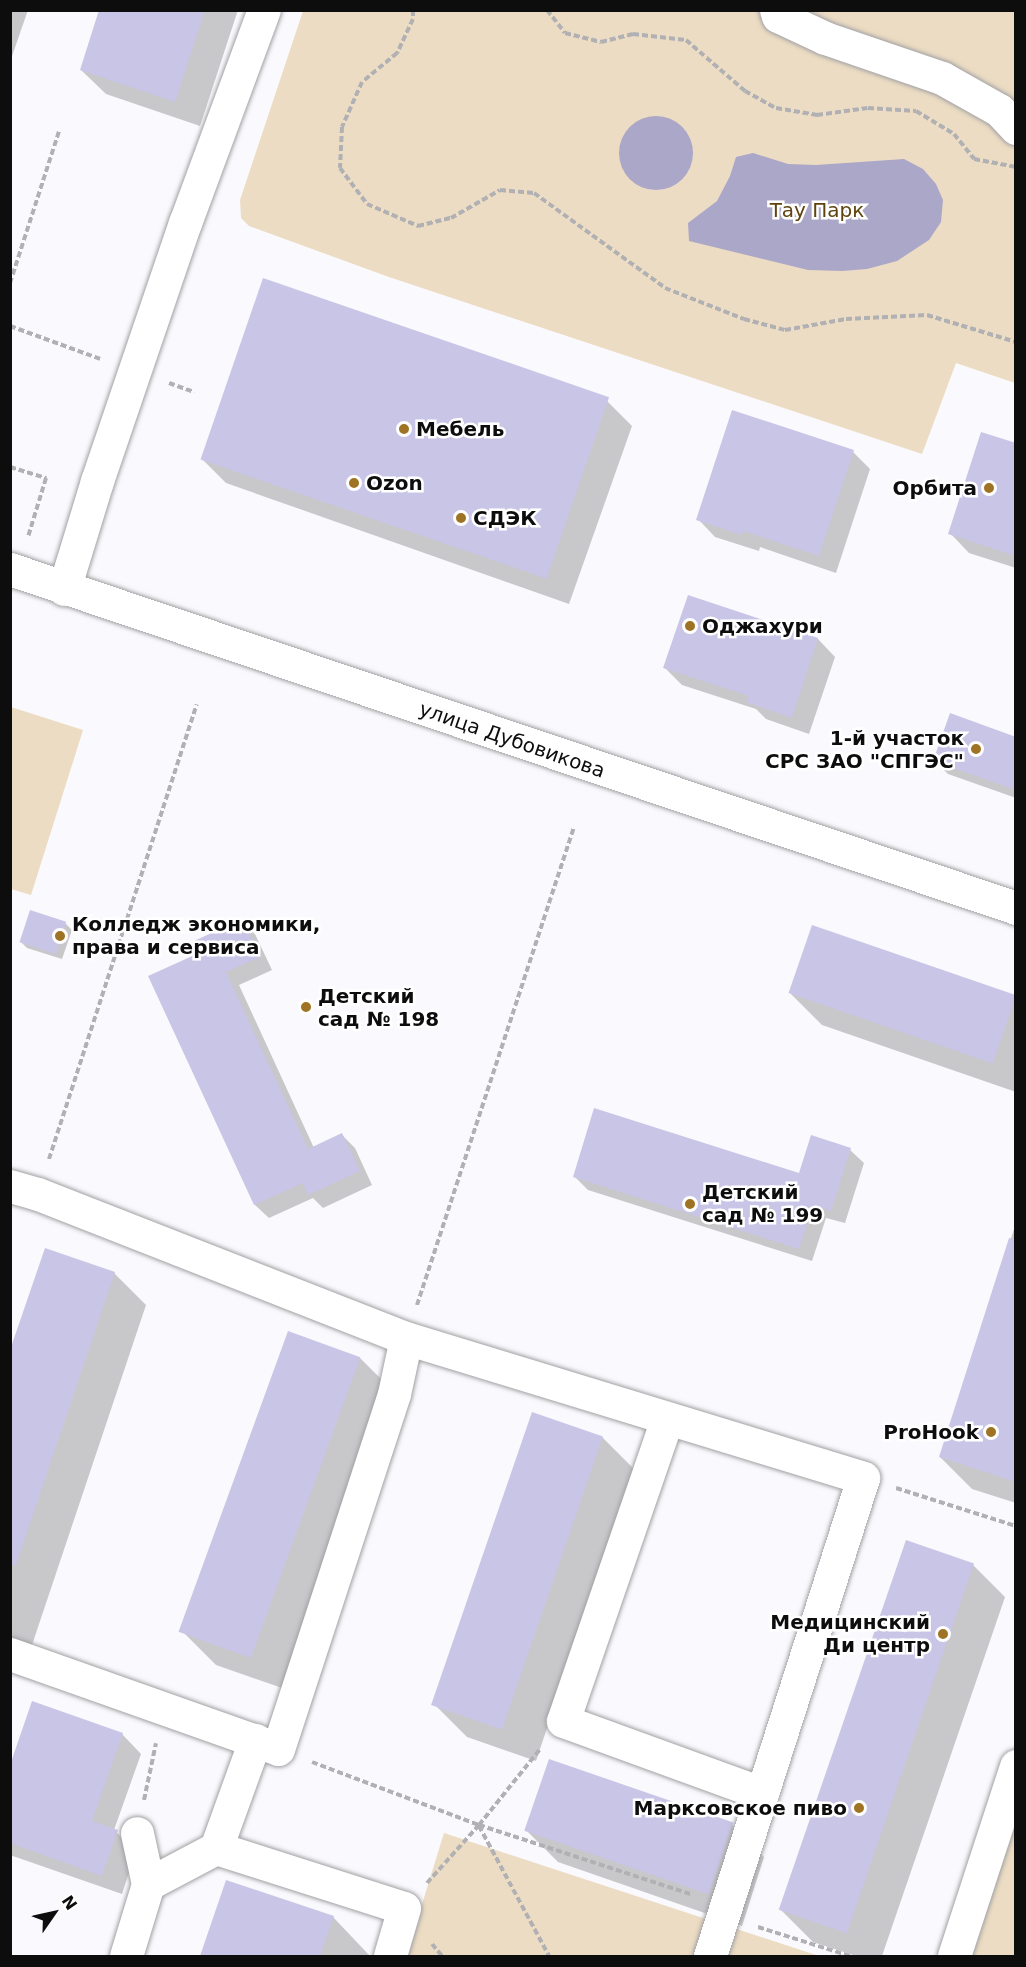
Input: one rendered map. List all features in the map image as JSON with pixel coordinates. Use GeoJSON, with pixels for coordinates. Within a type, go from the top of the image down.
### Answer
{"type":"FeatureCollection","features":[{"type":"Feature","properties":{"kind":"street"},"geometry":{"type":"LineString","coordinates":[[64,589],[185,224],[264,10]]}},
{"type":"Feature","properties":{"kind":"street"},"geometry":{"type":"LineString","coordinates":[[776,10],[778,16],[825,38],[942,78],[999,110],[1016,128]]}},
{"type":"Feature","properties":{"kind":"street","name":"улица Дубовикова"},"geometry":{"type":"LineString","coordinates":[[13,570],[1016,908]]}},
{"type":"Feature","properties":{"kind":"street"},"geometry":{"type":"LineString","coordinates":[[18,1192],[406,1338],[862,1478],[710,1956]]}},
{"type":"Feature","properties":{"kind":"street"},"geometry":{"type":"LineString","coordinates":[[148,1884],[216,1848],[266,1745],[394,1394],[406,1338]]}},
{"type":"Feature","properties":{"kind":"street"},"geometry":{"type":"LineString","coordinates":[[667,1419],[563,1721],[761,1793]]}},
{"type":"Feature","properties":{"kind":"street"},"geometry":{"type":"LineString","coordinates":[[10,1654],[266,1745]]}},
{"type":"Feature","properties":{"kind":"street"},"geometry":{"type":"LineString","coordinates":[[954,1956],[1016,1766]]}},
{"type":"Feature","properties":{"kind":"street"},"geometry":{"type":"LineString","coordinates":[[126,1956],[148,1884],[137,1833]]}},
{"type":"Feature","properties":{"kind":"street"},"geometry":{"type":"LineString","coordinates":[[216,1848],[404,1908],[390,1956]]}},
{"type":"Feature","properties":{"kind":"path"},"geometry":{"type":"LineString","coordinates":[[413,10],[413,19],[397,53],[362,82],[342,127],[340,168],[367,204],[418,226],[451,218],[500,190],[534,193],[665,288],[744,319],[785,330],[846,319],[927,315],[1016,342]]}},
{"type":"Feature","properties":{"kind":"path"},"geometry":{"type":"LineString","coordinates":[[547,10],[565,33],[601,42],[633,34],[686,40],[745,91],[776,108],[817,116],[868,108],[916,111],[954,134],[974,159],[1016,167]]}},
{"type":"Feature","properties":{"kind":"path"},"geometry":{"type":"LineString","coordinates":[[10,283],[59,130]]}},
{"type":"Feature","properties":{"kind":"path"},"geometry":{"type":"LineString","coordinates":[[10,326],[102,359]]}},
{"type":"Feature","properties":{"kind":"path"},"geometry":{"type":"LineString","coordinates":[[10,467],[46,478],[13,570]]}},
{"type":"Feature","properties":{"kind":"path"},"geometry":{"type":"LineString","coordinates":[[18,1192],[197,704]]}},
{"type":"Feature","properties":{"kind":"path"},"geometry":{"type":"LineString","coordinates":[[406,1338],[574,827]]}},
{"type":"Feature","properties":{"kind":"path"},"geometry":{"type":"LineString","coordinates":[[862,1478],[1016,1526]]}},
{"type":"Feature","properties":{"kind":"path"},"geometry":{"type":"LineString","coordinates":[[137,1833],[163,1709]]}},
{"type":"Feature","properties":{"kind":"path"},"geometry":{"type":"LineString","coordinates":[[404,1908],[479,1825],[563,1721]]}},
{"type":"Feature","properties":{"kind":"path"},"geometry":{"type":"LineString","coordinates":[[266,1745],[479,1825],[850,1956]]}},
{"type":"Feature","properties":{"kind":"path"},"geometry":{"type":"LineString","coordinates":[[479,1825],[549,1956]]}},
{"type":"Feature","properties":{"kind":"green space","name":"Тау Парк"},"geometry":{"type":"Polygon","coordinates":[[[303,11],[1015,11],[1015,383],[956,363],[922,454],[389,277],[249,226],[241,218],[240,200],[303,11]]]}},
{"type":"Feature","properties":{"kind":"green space"},"geometry":{"type":"Polygon","coordinates":[[[11,707],[83,730],[31,895],[11,889],[11,707]]]}},
{"type":"Feature","properties":{"kind":"green space"},"geometry":{"type":"Polygon","coordinates":[[[1015,1818],[1015,1956],[969,1956],[1015,1818]]]}},
{"type":"Feature","properties":{"kind":"green space"},"geometry":{"type":"Polygon","coordinates":[[[444,1833],[819,1956],[406,1956],[444,1833]]]}},
{"type":"Feature","properties":{"kind":"shaded area"},"geometry":{"type":"Polygon","coordinates":[[[656,116],[677,122],[687,132],[693,153],[687,174],[677,184],[656,190],[635,184],[625,174],[619,153],[625,132],[635,122],[656,116]]]}},
{"type":"Feature","properties":{"kind":"shaded area"},"geometry":{"type":"Polygon","coordinates":[[[753,153],[788,164],[816,165],[904,159],[923,169],[936,184],[943,200],[941,222],[929,240],[897,261],[867,269],[842,271],[808,270],[689,241],[688,223],[717,201],[730,176],[736,157],[753,153]]]}},
{"type":"Feature","properties":{"kind":"building"},"geometry":{"type":"Polygon","coordinates":[[[99,10],[205,10],[175,102],[80,70],[99,10]]]}},
{"type":"Feature","properties":{"kind":"building","name":"Мебель"},"geometry":{"type":"Polygon","coordinates":[[[263,278],[609,397],[547,579],[200,460],[263,278]]]}},
{"type":"Feature","properties":{"kind":"building"},"geometry":{"type":"Polygon","coordinates":[[[732,410],[854,450],[819,556],[743,531],[742,535],[696,520],[732,410]]]}},
{"type":"Feature","properties":{"kind":"building","name":"Орбита"},"geometry":{"type":"Polygon","coordinates":[[[981,432],[1016,443],[1016,556],[948,534],[981,432]]]}},
{"type":"Feature","properties":{"kind":"building"},"geometry":{"type":"Polygon","coordinates":[[[688,595],[818,638],[792,718],[746,702],[749,696],[663,668],[688,595]]]}},
{"type":"Feature","properties":{"kind":"building","name":"1-й участок СРС ЗАО \"СПГЭС\""},"geometry":{"type":"Polygon","coordinates":[[[950,713],[1016,737],[1016,790],[933,761],[950,713]]]}},
{"type":"Feature","properties":{"kind":"building"},"geometry":{"type":"Polygon","coordinates":[[[30,910],[66,922],[56,954],[19,942],[30,910]]]}},
{"type":"Feature","properties":{"kind":"building"},"geometry":{"type":"Polygon","coordinates":[[[242,919],[260,957],[226,972],[308,1149],[342,1133],[360,1171],[308,1195],[303,1183],[254,1205],[148,976],[199,953],[194,941],[242,919]]]}},
{"type":"Feature","properties":{"kind":"building"},"geometry":{"type":"Polygon","coordinates":[[[812,925],[1016,995],[993,1063],[789,993],[812,925]]]}},
{"type":"Feature","properties":{"kind":"building"},"geometry":{"type":"Polygon","coordinates":[[[594,1108],[799,1173],[811,1135],[851,1148],[831,1211],[813,1205],[799,1249],[573,1177],[594,1108]]]}},
{"type":"Feature","properties":{"kind":"building"},"geometry":{"type":"Polygon","coordinates":[[[1009,1238],[1016,1239],[1016,1482],[939,1457],[1009,1238]]]}},
{"type":"Feature","properties":{"kind":"building"},"geometry":{"type":"Polygon","coordinates":[[[45,1248],[115,1272],[16,1565],[10,1565],[10,1350],[45,1248]]]}},
{"type":"Feature","properties":{"kind":"building"},"geometry":{"type":"Polygon","coordinates":[[[288,1331],[360,1357],[251,1658],[179,1632],[288,1331]]]}},
{"type":"Feature","properties":{"kind":"building"},"geometry":{"type":"Polygon","coordinates":[[[532,1412],[603,1436],[502,1730],[431,1705],[532,1412]]]}},
{"type":"Feature","properties":{"kind":"building"},"geometry":{"type":"Polygon","coordinates":[[[906,1540],[974,1563],[847,1933],[779,1910],[906,1540]]]}},
{"type":"Feature","properties":{"kind":"building"},"geometry":{"type":"Polygon","coordinates":[[[32,1701],[123,1733],[92,1821],[118,1830],[102,1876],[10,1843],[10,1765],[32,1701]]]}},
{"type":"Feature","properties":{"kind":"building"},"geometry":{"type":"Polygon","coordinates":[[[549,1759],[733,1822],[709,1894],[524,1831],[549,1759]]]}},
{"type":"Feature","properties":{"kind":"building"},"geometry":{"type":"Polygon","coordinates":[[[226,1880],[334,1916],[320,1956],[200,1956],[226,1880]]]}},
{"type":"Feature","properties":{"kind":"place","name":"Мебель"},"geometry":{"type":"Point","coordinates":[404,429]}},
{"type":"Feature","properties":{"kind":"place","name":"Ozon"},"geometry":{"type":"Point","coordinates":[354,483]}},
{"type":"Feature","properties":{"kind":"place","name":"Орбита"},"geometry":{"type":"Point","coordinates":[989,488]}},
{"type":"Feature","properties":{"kind":"place","name":"СДЭК"},"geometry":{"type":"Point","coordinates":[461,518]}},
{"type":"Feature","properties":{"kind":"place","name":"Оджахури"},"geometry":{"type":"Point","coordinates":[690,626]}},
{"type":"Feature","properties":{"kind":"place","name":"1-й участок СРС ЗАО \"СПГЭС\""},"geometry":{"type":"Point","coordinates":[976,749]}},
{"type":"Feature","properties":{"kind":"place","name":"Колледж экономики, права и сервиса"},"geometry":{"type":"Point","coordinates":[60,936]}},
{"type":"Feature","properties":{"kind":"place","name":"Детский сад № 198"},"geometry":{"type":"Point","coordinates":[306,1007]}},
{"type":"Feature","properties":{"kind":"place","name":"Детский сад № 199"},"geometry":{"type":"Point","coordinates":[690,1204]}},
{"type":"Feature","properties":{"kind":"place","name":"ProHook"},"geometry":{"type":"Point","coordinates":[991,1432]}},
{"type":"Feature","properties":{"kind":"place","name":"Медицинский Ди центр"},"geometry":{"type":"Point","coordinates":[943,1634]}},
{"type":"Feature","properties":{"kind":"place","name":"Марксовское пиво"},"geometry":{"type":"Point","coordinates":[859,1808]}}]}
